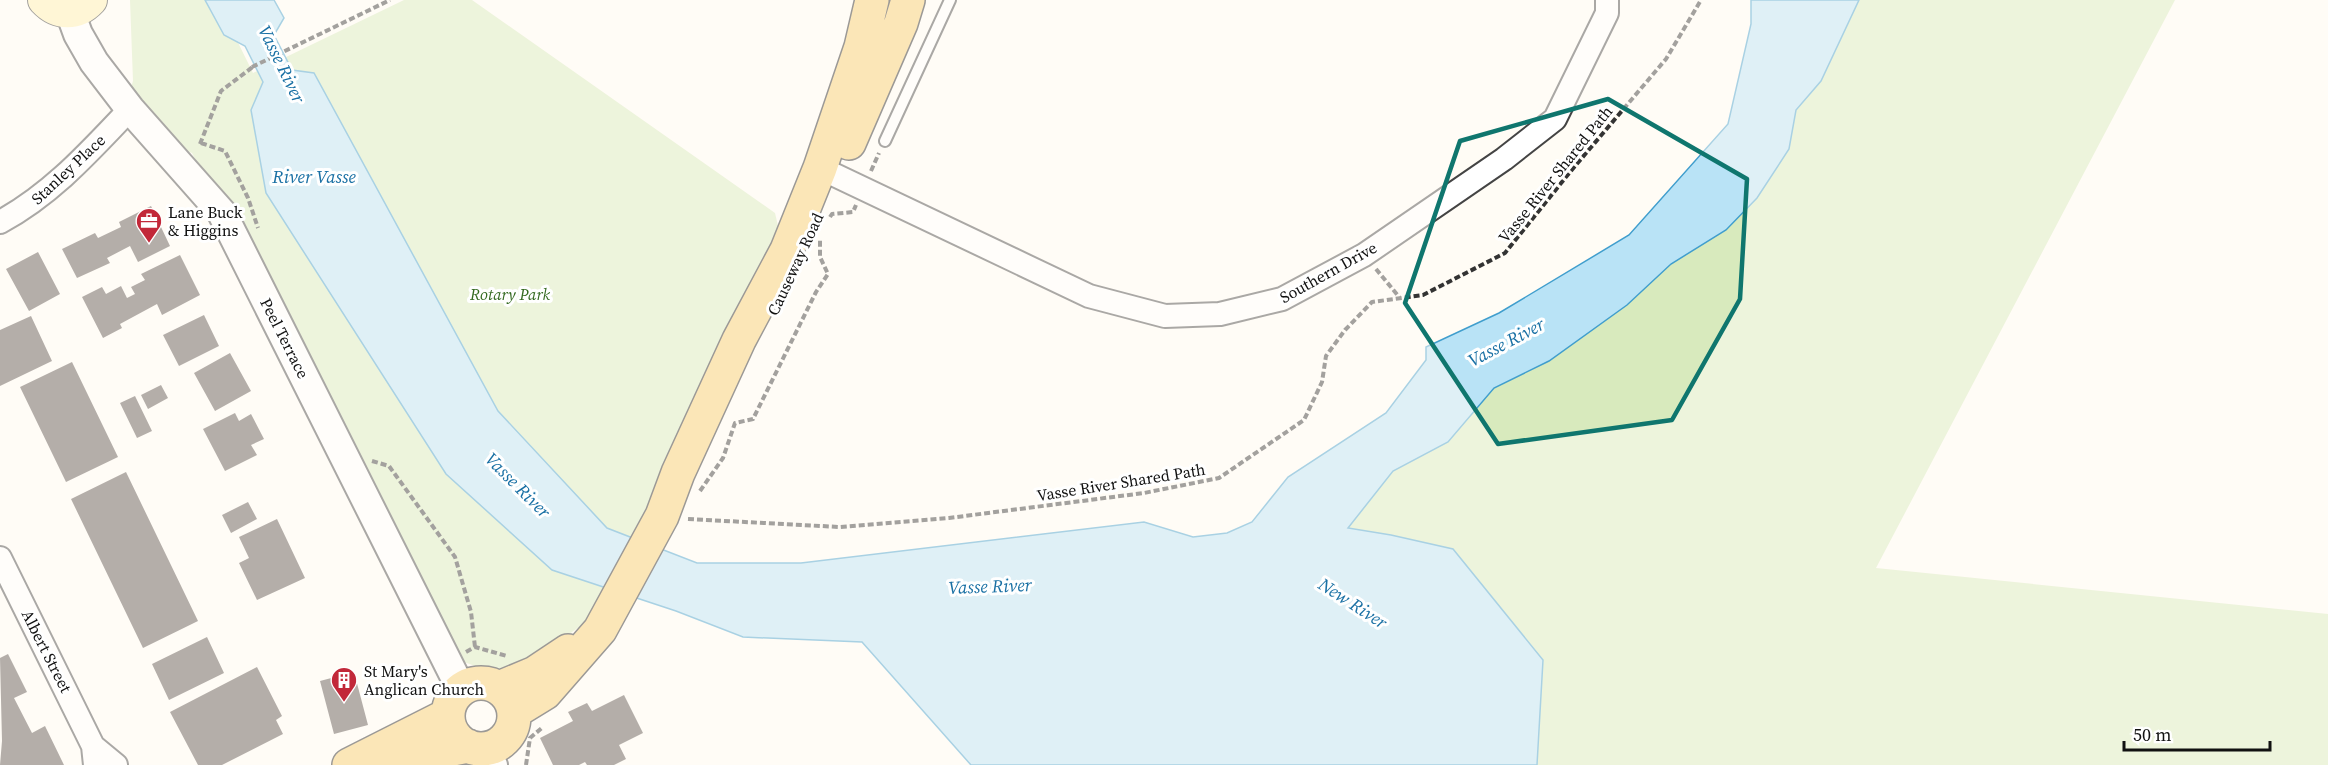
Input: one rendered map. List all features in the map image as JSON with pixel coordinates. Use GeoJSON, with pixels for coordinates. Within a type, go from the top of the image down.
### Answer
{"type":"FeatureCollection","features":[{"type":"Feature","properties":{"kind":"main road","name":"Causeway Road"},"geometry":{"type":"LineString","coordinates":[[840,177],[861,47],[872,0]]}},
{"type":"Feature","properties":{"kind":"main road","name":"Causeway Road"},"geometry":{"type":"LineString","coordinates":[[507,700],[535,673],[600,630],[677,515],[678,472],[739,340],[787,250],[840,177],[908,0]]}},
{"type":"Feature","properties":{"kind":"main road"},"geometry":{"type":"LineString","coordinates":[[349,765],[454,702],[471,684],[483,682],[507,700],[514,721],[509,734],[500,744],[484,753],[428,754],[400,765]]}},
{"type":"Feature","properties":{"kind":"main road"},"geometry":{"type":"LineString","coordinates":[[454,702],[453,734],[484,753]]}},
{"type":"Feature","properties":{"kind":"street","name":"Southern Drive"},"geometry":{"type":"LineString","coordinates":[[840,177],[1089,296],[1164,316],[1220,314],[1282,299],[1364,255],[1504,159],[1555,119],[1607,13],[1607,0]]}},
{"type":"Feature","properties":{"kind":"street","name":"Peel Terrace"},"geometry":{"type":"LineString","coordinates":[[78,3],[78,34],[94,62],[130,108],[222,213],[454,702]]}},
{"type":"Feature","properties":{"kind":"street","name":"Stanley Place"},"geometry":{"type":"LineString","coordinates":[[0,222],[26,208],[75,168],[130,108]]}},
{"type":"Feature","properties":{"kind":"street","name":"Albert Street"},"geometry":{"type":"LineString","coordinates":[[0,558],[94,755],[116,765]]}},
{"type":"Feature","properties":{"kind":"lane"},"geometry":{"type":"LineString","coordinates":[[885,141],[950,0]]}},
{"type":"Feature","properties":{"kind":"path"},"geometry":{"type":"LineString","coordinates":[[183,169],[201,143],[221,92],[253,66],[390,0]]}},
{"type":"Feature","properties":{"kind":"path","name":"Vasse River Shared Path"},"geometry":{"type":"LineString","coordinates":[[677,515],[735,523],[851,526],[949,519],[1133,495],[1219,478],[1304,420],[1322,382],[1326,356],[1345,330],[1372,302],[1423,295],[1505,253],[1666,59],[1701,0]]}},
{"type":"Feature","properties":{"kind":"path"},"geometry":{"type":"LineString","coordinates":[[826,225],[831,214],[853,212],[840,177],[885,141]]}},
{"type":"Feature","properties":{"kind":"path"},"geometry":{"type":"LineString","coordinates":[[201,143],[225,151],[249,198],[258,230]]}},
{"type":"Feature","properties":{"kind":"path"},"geometry":{"type":"LineString","coordinates":[[699,493],[723,458],[735,423],[753,419],[816,292],[828,274],[820,257],[820,235]]}},
{"type":"Feature","properties":{"kind":"path"},"geometry":{"type":"LineString","coordinates":[[1364,255],[1400,298]]}},
{"type":"Feature","properties":{"kind":"path"},"geometry":{"type":"LineString","coordinates":[[364,459],[389,466],[455,557],[471,612],[475,647]]}},
{"type":"Feature","properties":{"kind":"path"},"geometry":{"type":"LineString","coordinates":[[526,765],[530,738],[549,723]]}},
{"type":"Feature","properties":{"kind":"highlighted area"},"geometry":{"type":"Polygon","coordinates":[[[1608,99],[1747,179],[1740,299],[1672,420],[1498,444],[1405,303],[1460,141],[1608,99]]]}},
{"type":"Feature","properties":{"kind":"green space","name":"Rotary Park"},"geometry":{"type":"Polygon","coordinates":[[[130,0],[217,0],[253,73],[404,0],[472,0],[775,213],[782,243],[589,620],[531,661],[497,674],[453,658],[192,153],[143,133],[122,116],[133,81],[130,0]]]}},
{"type":"Feature","properties":{"kind":"green space"},"geometry":{"type":"Polygon","coordinates":[[[1859,0],[2175,0],[1876,568],[2328,614],[2328,765],[1537,765],[1543,660],[1453,549],[1347,528],[1393,471],[1448,442],[1494,388],[1549,361],[1627,305],[1671,264],[1726,230],[1789,149],[1796,110],[1821,81],[1859,0]]]}},
{"type":"Feature","properties":{"kind":"water"},"geometry":{"type":"Polygon","coordinates":[[[205,0],[274,0],[284,18],[274,35],[292,70],[314,73],[498,411],[607,528],[697,563],[801,563],[1144,522],[1193,537],[1227,533],[1252,522],[1288,477],[1386,413],[1426,360],[1426,347],[1499,313],[1629,235],[1728,124],[1751,24],[1751,0],[1859,0],[1821,81],[1796,110],[1789,149],[1757,198],[1726,230],[1671,264],[1627,305],[1549,361],[1494,388],[1448,442],[1393,471],[1348,528],[1453,549],[1543,660],[1537,765],[971,765],[862,642],[743,637],[676,611],[552,570],[446,474],[266,193],[251,110],[263,82],[245,46],[224,35],[205,0]]]}},
{"type":"Feature","properties":{"kind":"building"},"geometry":{"type":"Polygon","coordinates":[[[151,206],[170,246],[138,262],[130,246],[107,258],[110,263],[77,278],[62,249],[95,233],[98,238],[121,227],[119,222],[151,206]]]}},
{"type":"Feature","properties":{"kind":"building"},"geometry":{"type":"Polygon","coordinates":[[[38,252],[60,294],[29,311],[6,269],[38,252]]]}},
{"type":"Feature","properties":{"kind":"building"},"geometry":{"type":"Polygon","coordinates":[[[180,255],[200,295],[162,315],[157,304],[120,324],[122,328],[103,338],[82,297],[102,287],[106,294],[121,286],[127,298],[135,294],[131,287],[145,280],[141,274],[180,255]]]}},
{"type":"Feature","properties":{"kind":"building"},"geometry":{"type":"Polygon","coordinates":[[[204,315],[219,346],[179,366],[163,335],[204,315]]]}},
{"type":"Feature","properties":{"kind":"building"},"geometry":{"type":"Polygon","coordinates":[[[31,316],[52,361],[0,386],[0,330],[31,316]]]}},
{"type":"Feature","properties":{"kind":"building"},"geometry":{"type":"Polygon","coordinates":[[[230,353],[251,391],[215,411],[194,373],[230,353]]]}},
{"type":"Feature","properties":{"kind":"building"},"geometry":{"type":"Polygon","coordinates":[[[72,362],[118,457],[66,482],[20,387],[72,362]]]}},
{"type":"Feature","properties":{"kind":"building"},"geometry":{"type":"Polygon","coordinates":[[[161,385],[168,398],[148,409],[141,395],[161,385]]]}},
{"type":"Feature","properties":{"kind":"building"},"geometry":{"type":"Polygon","coordinates":[[[135,396],[152,431],[137,438],[120,403],[135,396]]]}},
{"type":"Feature","properties":{"kind":"building"},"geometry":{"type":"Polygon","coordinates":[[[235,413],[239,421],[251,414],[264,439],[251,445],[257,455],[225,471],[203,429],[235,413]]]}},
{"type":"Feature","properties":{"kind":"building"},"geometry":{"type":"Polygon","coordinates":[[[126,472],[198,621],[143,648],[71,499],[126,472]]]}},
{"type":"Feature","properties":{"kind":"building"},"geometry":{"type":"Polygon","coordinates":[[[248,502],[257,519],[231,533],[222,515],[248,502]]]}},
{"type":"Feature","properties":{"kind":"building"},"geometry":{"type":"Polygon","coordinates":[[[277,519],[305,578],[257,600],[239,563],[249,558],[239,537],[277,519]]]}},
{"type":"Feature","properties":{"kind":"building"},"geometry":{"type":"Polygon","coordinates":[[[207,637],[224,673],[169,700],[152,664],[207,637]]]}},
{"type":"Feature","properties":{"kind":"building"},"geometry":{"type":"Polygon","coordinates":[[[8,654],[27,692],[14,698],[32,733],[45,726],[64,765],[0,765],[2,741],[0,658],[8,654]]]}},
{"type":"Feature","properties":{"kind":"building"},"geometry":{"type":"Polygon","coordinates":[[[257,667],[282,716],[276,720],[283,734],[222,765],[198,765],[170,712],[257,667]]]}},
{"type":"Feature","properties":{"kind":"building","name":"St Mary's Anglican Church"},"geometry":{"type":"Polygon","coordinates":[[[354,672],[368,725],[334,734],[320,681],[354,672]]]}},
{"type":"Feature","properties":{"kind":"building"},"geometry":{"type":"Polygon","coordinates":[[[624,695],[643,733],[619,745],[626,759],[614,765],[587,765],[585,762],[579,765],[553,765],[540,738],[573,721],[568,712],[587,703],[592,711],[624,695]]]}},
{"type":"Feature","properties":{"kind":"place","name":"Lane Buck & Higgins"},"geometry":{"type":"Point","coordinates":[149,244]}},
{"type":"Feature","properties":{"kind":"place","name":"St Mary's Anglican Church"},"geometry":{"type":"Point","coordinates":[344,703]}},
{"type":"Feature","properties":{"kind":"water label","name":"Vasse River"},"geometry":{"type":"Point","coordinates":[282,64]}},
{"type":"Feature","properties":{"kind":"water label","name":"River Vasse"},"geometry":{"type":"Point","coordinates":[314,176]}},
{"type":"Feature","properties":{"kind":"water label","name":"Vasse River"},"geometry":{"type":"Point","coordinates":[1506,342]}},
{"type":"Feature","properties":{"kind":"water label","name":"Vasse River"},"geometry":{"type":"Point","coordinates":[518,485]}},
{"type":"Feature","properties":{"kind":"water label","name":"Vasse River"},"geometry":{"type":"Point","coordinates":[990,586]}},
{"type":"Feature","properties":{"kind":"water label","name":"New River"},"geometry":{"type":"Point","coordinates":[1353,603]}}]}
